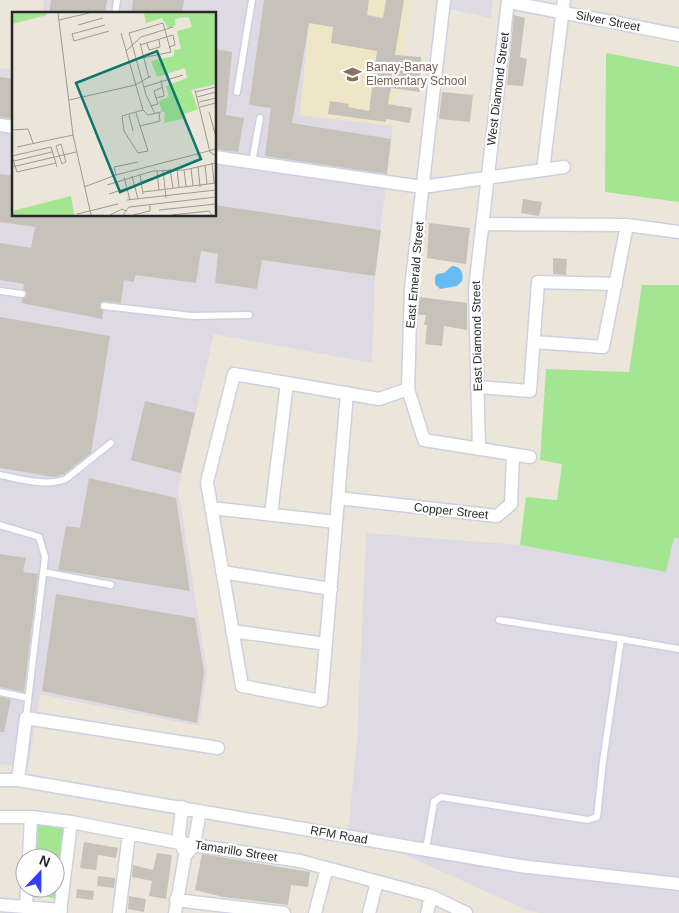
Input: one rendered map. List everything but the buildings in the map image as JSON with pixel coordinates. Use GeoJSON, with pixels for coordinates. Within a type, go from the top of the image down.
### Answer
{"type":"FeatureCollection","features":[{"type":"Feature","properties":{"kind":"street","name":"East Emerald Street"},"geometry":{"type":"LineString","coordinates":[[444,0],[411,288],[408,389],[424,440],[530,457]]}},
{"type":"Feature","properties":{"kind":"street","name":"Silver Street"},"geometry":{"type":"LineString","coordinates":[[508,1],[564,6],[679,35]]}},
{"type":"Feature","properties":{"kind":"street","name":"West Diamond Street"},"geometry":{"type":"LineString","coordinates":[[482,224],[508,1]]}},
{"type":"Feature","properties":{"kind":"street"},"geometry":{"type":"LineString","coordinates":[[543,170],[564,6]]}},
{"type":"Feature","properties":{"kind":"street"},"geometry":{"type":"LineString","coordinates":[[216,157],[422,187],[564,167]]}},
{"type":"Feature","properties":{"kind":"street"},"geometry":{"type":"LineString","coordinates":[[482,224],[628,225],[679,232]]}},
{"type":"Feature","properties":{"kind":"street","name":"East Diamond Street"},"geometry":{"type":"LineString","coordinates":[[479,449],[475,289],[482,224]]}},
{"type":"Feature","properties":{"kind":"street"},"geometry":{"type":"LineString","coordinates":[[534,342],[603,348],[628,225]]}},
{"type":"Feature","properties":{"kind":"street"},"geometry":{"type":"LineString","coordinates":[[477,387],[530,391],[538,282],[616,284]]}},
{"type":"Feature","properties":{"kind":"street"},"geometry":{"type":"LineString","coordinates":[[347,393],[321,701],[242,686],[207,482],[234,374],[347,393],[379,399],[408,389]]}},
{"type":"Feature","properties":{"kind":"street"},"geometry":{"type":"LineString","coordinates":[[271,514],[287,383]]}},
{"type":"Feature","properties":{"kind":"street","name":"Copper Street"},"geometry":{"type":"LineString","coordinates":[[338,498],[497,516],[511,504],[513,455]]}},
{"type":"Feature","properties":{"kind":"street"},"geometry":{"type":"LineString","coordinates":[[211,508],[336,522]]}},
{"type":"Feature","properties":{"kind":"street"},"geometry":{"type":"LineString","coordinates":[[222,572],[331,589]]}},
{"type":"Feature","properties":{"kind":"street"},"geometry":{"type":"LineString","coordinates":[[232,631],[326,644]]}},
{"type":"Feature","properties":{"kind":"street"},"geometry":{"type":"LineString","coordinates":[[18,780],[26,718],[218,748]]}},
{"type":"Feature","properties":{"kind":"street","name":"RFM Road"},"geometry":{"type":"LineString","coordinates":[[0,780],[18,780],[182,807],[520,866],[679,884]]}},
{"type":"Feature","properties":{"kind":"street"},"geometry":{"type":"LineString","coordinates":[[182,807],[180,842],[185,856]]}},
{"type":"Feature","properties":{"kind":"street"},"geometry":{"type":"LineString","coordinates":[[200,811],[194,844],[185,856],[176,907],[284,913]]}},
{"type":"Feature","properties":{"kind":"street","name":"Tamarillo Street"},"geometry":{"type":"LineString","coordinates":[[0,817],[31,817],[72,822],[129,834],[300,861],[431,896],[466,913]]}},
{"type":"Feature","properties":{"kind":"street"},"geometry":{"type":"LineString","coordinates":[[29,848],[31,817]]}},
{"type":"Feature","properties":{"kind":"street"},"geometry":{"type":"LineString","coordinates":[[0,905],[60,912],[72,822]]}},
{"type":"Feature","properties":{"kind":"street"},"geometry":{"type":"LineString","coordinates":[[119,913],[129,834]]}},
{"type":"Feature","properties":{"kind":"street"},"geometry":{"type":"LineString","coordinates":[[315,913],[327,868]]}},
{"type":"Feature","properties":{"kind":"street"},"geometry":{"type":"LineString","coordinates":[[369,913],[378,882]]}},
{"type":"Feature","properties":{"kind":"street"},"geometry":{"type":"LineString","coordinates":[[426,913],[431,896]]}},
{"type":"Feature","properties":{"kind":"street"},"geometry":{"type":"LineString","coordinates":[[26,898],[26,908]]}},
{"type":"Feature","properties":{"kind":"lane"},"geometry":{"type":"LineString","coordinates":[[237,92],[252,0]]}},
{"type":"Feature","properties":{"kind":"lane"},"geometry":{"type":"LineString","coordinates":[[252,162],[260,118]]}},
{"type":"Feature","properties":{"kind":"lane"},"geometry":{"type":"LineString","coordinates":[[0,291],[22,294]]}},
{"type":"Feature","properties":{"kind":"lane"},"geometry":{"type":"LineString","coordinates":[[104,306],[192,316],[249,316]]}},
{"type":"Feature","properties":{"kind":"lane"},"geometry":{"type":"LineString","coordinates":[[0,475],[27,481],[58,482],[66,479],[111,443]]}},
{"type":"Feature","properties":{"kind":"lane"},"geometry":{"type":"LineString","coordinates":[[0,525],[38,537],[45,557],[26,718]]}},
{"type":"Feature","properties":{"kind":"lane"},"geometry":{"type":"LineString","coordinates":[[43,572],[111,585]]}},
{"type":"Feature","properties":{"kind":"lane"},"geometry":{"type":"LineString","coordinates":[[499,620],[621,638],[679,649]]}},
{"type":"Feature","properties":{"kind":"lane"},"geometry":{"type":"LineString","coordinates":[[426,850],[434,802],[441,797],[588,820],[597,817],[621,638]]}},
{"type":"Feature","properties":{"kind":"lane"},"geometry":{"type":"LineString","coordinates":[[0,692],[28,698]]}},
{"type":"Feature","properties":{"kind":"shaded area"},"geometry":{"type":"Polygon","coordinates":[[[44,0],[306,0],[300,31],[308,32],[300,114],[393,126],[375,276],[372,363],[214,334],[178,489],[207,672],[199,726],[40,694],[28,768],[0,764],[0,68],[12,70],[12,216],[216,216],[216,12],[42,12],[44,0]]]}},
{"type":"Feature","properties":{"kind":"shaded area","name":"Banay-Banay Elementary School"},"geometry":{"type":"Polygon","coordinates":[[[306,0],[410,0],[393,126],[300,115],[308,33],[300,31],[306,0]]]}},
{"type":"Feature","properties":{"kind":"shaded area"},"geometry":{"type":"Polygon","coordinates":[[[451,0],[493,0],[491,18],[450,9],[451,0]]]}},
{"type":"Feature","properties":{"kind":"shaded area"},"geometry":{"type":"Polygon","coordinates":[[[366,533],[520,545],[666,572],[674,538],[679,538],[679,913],[541,913],[529,911],[399,852],[347,842],[357,740],[366,533]]]}},
{"type":"Feature","properties":{"kind":"green space"},"geometry":{"type":"Polygon","coordinates":[[[606,53],[679,67],[679,202],[605,192],[606,53]]]}},
{"type":"Feature","properties":{"kind":"green space"},"geometry":{"type":"Polygon","coordinates":[[[642,285],[679,285],[679,538],[674,538],[666,572],[520,545],[526,497],[557,500],[562,464],[540,460],[546,369],[629,372],[642,285]]]}},
{"type":"Feature","properties":{"kind":"green space"},"geometry":{"type":"Polygon","coordinates":[[[37,823],[65,826],[63,848],[35,848],[37,823]]]}},
{"type":"Feature","properties":{"kind":"water"},"geometry":{"type":"Polygon","coordinates":[[[452,266],[458,267],[461,270],[463,275],[462,281],[457,286],[440,289],[435,284],[435,277],[437,274],[444,273],[452,266]]]}},
{"type":"Feature","properties":{"kind":"place","name":"Banay-Banay Elementary School"},"geometry":{"type":"Point","coordinates":[352,74]}}]}
